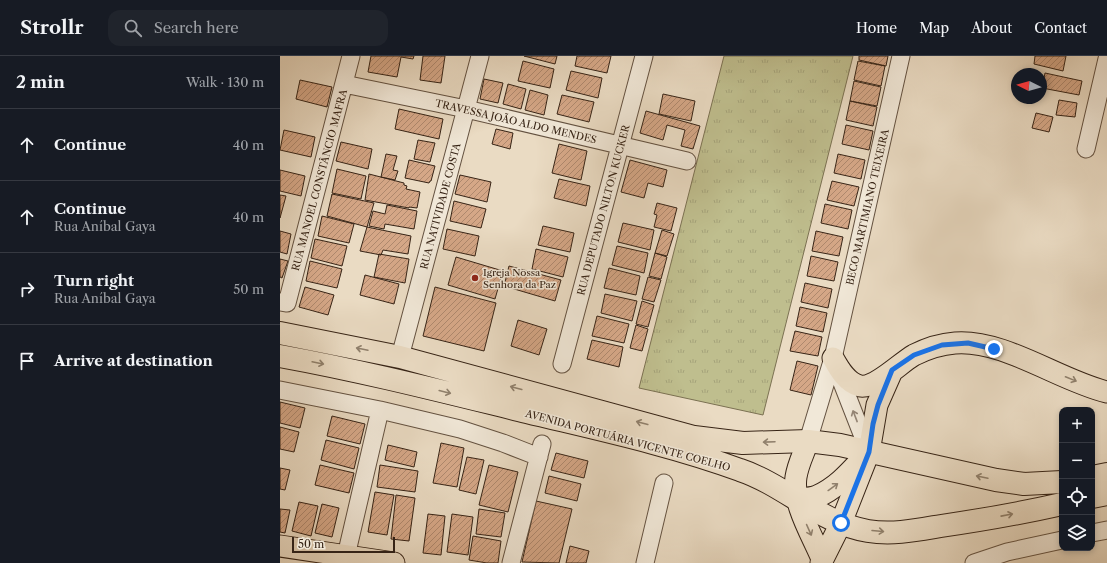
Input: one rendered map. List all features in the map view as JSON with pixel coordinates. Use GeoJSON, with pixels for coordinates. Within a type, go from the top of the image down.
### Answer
{"type":"FeatureCollection","features":[{"type":"Feature","properties":{"kind":"highway","name":"AVENIDA PORTUÁRIA VICENTE COELHO"},"geometry":{"type":"LineString","coordinates":[[280,333],[400,356],[694,437],[743,443],[808,441],[840,445],[996,480],[1024,484],[1059,482]]}},
{"type":"Feature","properties":{"kind":"highway","name":"AVENIDA PORTUÁRIA VICENTE COELHO"},"geometry":{"type":"LineString","coordinates":[[280,356],[428,388],[682,452],[742,470],[771,484],[797,500],[841,523],[868,531],[902,532],[1059,505]]}},
{"type":"Feature","properties":{"kind":"highway"},"geometry":{"type":"LineString","coordinates":[[797,500],[815,497],[830,490],[848,475],[869,452]]}},
{"type":"Feature","properties":{"kind":"highway"},"geometry":{"type":"LineString","coordinates":[[1095,476],[1107,474]]}},
{"type":"Feature","properties":{"kind":"highway"},"geometry":{"type":"LineString","coordinates":[[1095,496],[1107,494]]}},
{"type":"Feature","properties":{"kind":"main road"},"geometry":{"type":"LineString","coordinates":[[833,358],[844,376],[860,386],[868,386],[877,382],[914,355],[942,345],[968,343],[981,345],[1008,353],[1107,392]]}},
{"type":"Feature","properties":{"kind":"main road"},"geometry":{"type":"LineString","coordinates":[[821,561],[841,523],[869,452],[873,424],[878,405],[892,370]]}},
{"type":"Feature","properties":{"kind":"main road"},"geometry":{"type":"LineString","coordinates":[[808,441],[799,463],[795,488],[797,500],[821,561]]}},
{"type":"Feature","properties":{"kind":"main road"},"geometry":{"type":"LineString","coordinates":[[280,546],[335,557],[394,563]]}},
{"type":"Feature","properties":{"kind":"street","name":"RUA MANOEL CONSTÂNCIO MAFRA"},"geometry":{"type":"LineString","coordinates":[[284,303],[351,56]]}},
{"type":"Feature","properties":{"kind":"street","name":"RUA NATIVIDADE COSTA"},"geometry":{"type":"LineString","coordinates":[[400,356],[480,56]]}},
{"type":"Feature","properties":{"kind":"street","name":"RUA DEPUTADO NILTON KUCKER"},"geometry":{"type":"LineString","coordinates":[[562,364],[644,56]]}},
{"type":"Feature","properties":{"kind":"street","name":"BECO MARTIMIANO TEIXEIRA"},"geometry":{"type":"LineString","coordinates":[[808,441],[833,358],[901,56]]}},
{"type":"Feature","properties":{"kind":"street"},"geometry":{"type":"LineString","coordinates":[[1086,149],[1107,59]]}},
{"type":"Feature","properties":{"kind":"street","name":"TRAVESSA JOÃO ALDO MENDES"},"geometry":{"type":"LineString","coordinates":[[344,84],[466,109],[688,161]]}},
{"type":"Feature","properties":{"kind":"street"},"geometry":{"type":"LineString","coordinates":[[833,358],[869,452]]}},
{"type":"Feature","properties":{"kind":"street"},"geometry":{"type":"LineString","coordinates":[[280,390],[380,410],[460,429],[503,443],[540,450],[511,563]]}},
{"type":"Feature","properties":{"kind":"street"},"geometry":{"type":"LineString","coordinates":[[335,557],[380,410]]}},
{"type":"Feature","properties":{"kind":"street"},"geometry":{"type":"LineString","coordinates":[[645,563],[664,483]]}},
{"type":"Feature","properties":{"kind":"street"},"geometry":{"type":"LineString","coordinates":[[1095,532],[1107,530]]}},
{"type":"Feature","properties":{"kind":"street"},"geometry":{"type":"LineString","coordinates":[[974,563],[1007,552],[1059,541]]}},
{"type":"Feature","properties":{"kind":"green space"},"geometry":{"type":"Polygon","coordinates":[[[724,56],[853,56],[763,415],[639,388],[724,56]]]}},
{"type":"Feature","properties":{"kind":"building"},"geometry":{"type":"Polygon","coordinates":[[[371,56],[414,56],[413,59],[401,57],[397,77],[368,72],[371,56]]]}},
{"type":"Feature","properties":{"kind":"building"},"geometry":{"type":"Polygon","coordinates":[[[423,56],[445,56],[441,83],[420,80],[423,56]]]}},
{"type":"Feature","properties":{"kind":"building"},"geometry":{"type":"Polygon","coordinates":[[[524,56],[557,56],[555,64],[524,56]]]}},
{"type":"Feature","properties":{"kind":"building"},"geometry":{"type":"Polygon","coordinates":[[[577,56],[611,56],[607,73],[575,66],[577,56]]]}},
{"type":"Feature","properties":{"kind":"building"},"geometry":{"type":"Polygon","coordinates":[[[859,56],[888,56],[886,66],[859,60],[859,56]]]}},
{"type":"Feature","properties":{"kind":"building"},"geometry":{"type":"Polygon","coordinates":[[[1035,56],[1066,56],[1063,71],[1034,64],[1035,56]]]}},
{"type":"Feature","properties":{"kind":"building"},"geometry":{"type":"Polygon","coordinates":[[[523,61],[554,69],[550,88],[518,81],[523,61]]]}},
{"type":"Feature","properties":{"kind":"building"},"geometry":{"type":"Polygon","coordinates":[[[858,61],[885,66],[881,86],[854,80],[858,61]]]}},
{"type":"Feature","properties":{"kind":"building"},"geometry":{"type":"Polygon","coordinates":[[[571,71],[602,78],[598,98],[566,90],[571,71]]]}},
{"type":"Feature","properties":{"kind":"building"},"geometry":{"type":"Polygon","coordinates":[[[1047,73],[1082,81],[1079,95],[1047,89],[1047,73]]]}},
{"type":"Feature","properties":{"kind":"building"},"geometry":{"type":"Polygon","coordinates":[[[484,79],[503,83],[498,103],[480,99],[484,79]]]}},
{"type":"Feature","properties":{"kind":"building"},"geometry":{"type":"Polygon","coordinates":[[[300,80],[332,87],[327,107],[296,99],[300,80]]]}},
{"type":"Feature","properties":{"kind":"building"},"geometry":{"type":"Polygon","coordinates":[[[854,81],[881,87],[877,106],[850,101],[854,81]]]}},
{"type":"Feature","properties":{"kind":"building"},"geometry":{"type":"Polygon","coordinates":[[[508,84],[526,89],[521,109],[503,104],[508,84]]]}},
{"type":"Feature","properties":{"kind":"building"},"geometry":{"type":"Polygon","coordinates":[[[530,90],[548,95],[544,115],[525,110],[530,90]]]}},
{"type":"Feature","properties":{"kind":"building"},"geometry":{"type":"Polygon","coordinates":[[[663,94],[695,101],[691,121],[659,114],[663,94]]]}},
{"type":"Feature","properties":{"kind":"building"},"geometry":{"type":"Polygon","coordinates":[[[562,95],[594,102],[589,122],[557,114],[562,95]]]}},
{"type":"Feature","properties":{"kind":"building"},"geometry":{"type":"Polygon","coordinates":[[[1059,100],[1077,103],[1075,117],[1056,115],[1059,100]]]}},
{"type":"Feature","properties":{"kind":"building"},"geometry":{"type":"Polygon","coordinates":[[[850,101],[877,107],[873,126],[846,120],[850,101]]]}},
{"type":"Feature","properties":{"kind":"building"},"geometry":{"type":"Polygon","coordinates":[[[399,109],[443,119],[439,139],[395,129],[399,109]]]}},
{"type":"Feature","properties":{"kind":"building"},"geometry":{"type":"Polygon","coordinates":[[[646,111],[700,126],[693,149],[681,146],[685,130],[667,125],[663,140],[640,133],[646,111]]]}},
{"type":"Feature","properties":{"kind":"building"},"geometry":{"type":"Polygon","coordinates":[[[1036,113],[1053,117],[1049,132],[1032,128],[1036,113]]]}},
{"type":"Feature","properties":{"kind":"building"},"geometry":{"type":"Polygon","coordinates":[[[846,125],[873,131],[869,150],[842,144],[846,125]]]}},
{"type":"Feature","properties":{"kind":"building"},"geometry":{"type":"Polygon","coordinates":[[[496,129],[513,133],[510,149],[492,144],[496,129]]]}},
{"type":"Feature","properties":{"kind":"building"},"geometry":{"type":"Polygon","coordinates":[[[284,130],[315,137],[311,157],[280,150],[284,130]]]}},
{"type":"Feature","properties":{"kind":"building"},"geometry":{"type":"Polygon","coordinates":[[[418,140],[435,143],[430,162],[414,159],[418,140]]]}},
{"type":"Feature","properties":{"kind":"building"},"geometry":{"type":"Polygon","coordinates":[[[341,142],[372,149],[368,169],[336,161],[341,142]]]}},
{"type":"Feature","properties":{"kind":"building"},"geometry":{"type":"Polygon","coordinates":[[[559,144],[587,151],[581,180],[552,173],[559,144]]]}},
{"type":"Feature","properties":{"kind":"building"},"geometry":{"type":"Polygon","coordinates":[[[386,154],[397,156],[393,170],[398,171],[395,180],[381,177],[386,154]]]}},
{"type":"Feature","properties":{"kind":"building"},"geometry":{"type":"Polygon","coordinates":[[[838,154],[865,160],[861,179],[834,173],[838,154]]]}},
{"type":"Feature","properties":{"kind":"building"},"geometry":{"type":"Polygon","coordinates":[[[409,160],[435,166],[431,181],[429,183],[405,178],[409,160]]]}},
{"type":"Feature","properties":{"kind":"building"},"geometry":{"type":"Polygon","coordinates":[[[630,160],[667,170],[663,187],[648,183],[644,198],[621,192],[630,160]]]}},
{"type":"Feature","properties":{"kind":"building"},"geometry":{"type":"Polygon","coordinates":[[[337,169],[366,176],[361,199],[332,193],[337,169]]]}},
{"type":"Feature","properties":{"kind":"building"},"geometry":{"type":"Polygon","coordinates":[[[280,170],[305,176],[301,196],[280,191],[280,170]]]}},
{"type":"Feature","properties":{"kind":"building"},"geometry":{"type":"Polygon","coordinates":[[[369,174],[404,183],[404,185],[407,186],[406,189],[420,192],[417,208],[409,208],[365,200],[369,174]]]}},
{"type":"Feature","properties":{"kind":"building"},"geometry":{"type":"Polygon","coordinates":[[[460,175],[491,182],[487,202],[455,194],[460,175]]]}},
{"type":"Feature","properties":{"kind":"building"},"geometry":{"type":"Polygon","coordinates":[[[559,179],[590,186],[586,206],[554,198],[559,179]]]}},
{"type":"Feature","properties":{"kind":"building"},"geometry":{"type":"Polygon","coordinates":[[[832,181],[859,187],[854,206],[827,200],[832,181]]]}},
{"type":"Feature","properties":{"kind":"building"},"geometry":{"type":"Polygon","coordinates":[[[332,194],[374,203],[367,227],[327,216],[332,194]]]}},
{"type":"Feature","properties":{"kind":"building"},"geometry":{"type":"Polygon","coordinates":[[[280,195],[286,196],[280,218],[280,195]]]}},
{"type":"Feature","properties":{"kind":"building"},"geometry":{"type":"Polygon","coordinates":[[[454,201],[486,209],[481,228],[450,221],[454,201]]]}},
{"type":"Feature","properties":{"kind":"building"},"geometry":{"type":"Polygon","coordinates":[[[657,203],[677,208],[671,231],[654,227],[657,215],[654,214],[657,203]]]}},
{"type":"Feature","properties":{"kind":"building"},"geometry":{"type":"Polygon","coordinates":[[[825,204],[852,210],[848,229],[821,223],[825,204]]]}},
{"type":"Feature","properties":{"kind":"building"},"geometry":{"type":"Polygon","coordinates":[[[387,205],[417,211],[414,229],[385,224],[384,229],[369,226],[373,211],[385,214],[387,205]]]}},
{"type":"Feature","properties":{"kind":"building"},"geometry":{"type":"Polygon","coordinates":[[[322,216],[354,224],[349,243],[318,236],[322,216]]]}},
{"type":"Feature","properties":{"kind":"building"},"geometry":{"type":"Polygon","coordinates":[[[623,223],[654,230],[650,250],[618,242],[623,223]]]}},
{"type":"Feature","properties":{"kind":"building"},"geometry":{"type":"Polygon","coordinates":[[[543,226],[574,233],[570,252],[538,245],[543,226]]]}},
{"type":"Feature","properties":{"kind":"building"},"geometry":{"type":"Polygon","coordinates":[[[367,227],[411,236],[408,254],[383,250],[381,255],[360,251],[367,227]]]}},
{"type":"Feature","properties":{"kind":"building"},"geometry":{"type":"Polygon","coordinates":[[[447,229],[479,236],[475,256],[443,249],[447,229]]]}},
{"type":"Feature","properties":{"kind":"building"},"geometry":{"type":"Polygon","coordinates":[[[662,230],[674,234],[667,256],[655,253],[662,230]]]}},
{"type":"Feature","properties":{"kind":"building"},"geometry":{"type":"Polygon","coordinates":[[[280,231],[291,234],[287,254],[280,252],[280,231]]]}},
{"type":"Feature","properties":{"kind":"building"},"geometry":{"type":"Polygon","coordinates":[[[816,231],[843,237],[839,256],[812,251],[816,231]]]}},
{"type":"Feature","properties":{"kind":"building"},"geometry":{"type":"Polygon","coordinates":[[[315,239],[347,246],[342,266],[311,258],[315,239]]]}},
{"type":"Feature","properties":{"kind":"building"},"geometry":{"type":"Polygon","coordinates":[[[617,246],[648,253],[644,273],[612,265],[617,246]]]}},
{"type":"Feature","properties":{"kind":"building"},"geometry":{"type":"Polygon","coordinates":[[[536,249],[568,257],[563,277],[532,269],[536,249]]]}},
{"type":"Feature","properties":{"kind":"building"},"geometry":{"type":"Polygon","coordinates":[[[655,253],[667,257],[661,279],[649,276],[655,253]]]}},
{"type":"Feature","properties":{"kind":"building"},"geometry":{"type":"Polygon","coordinates":[[[379,254],[409,259],[405,283],[374,277],[379,254]]]}},
{"type":"Feature","properties":{"kind":"building"},"geometry":{"type":"Polygon","coordinates":[[[811,256],[838,262],[834,281],[807,276],[811,256]]]}},
{"type":"Feature","properties":{"kind":"building","name":"Igreja Nossa Senhora da Paz"},"geometry":{"type":"Polygon","coordinates":[[[456,257],[503,271],[495,299],[448,285],[456,257]]]}},
{"type":"Feature","properties":{"kind":"building"},"geometry":{"type":"Polygon","coordinates":[[[280,259],[288,261],[282,278],[280,277],[280,259]]]}},
{"type":"Feature","properties":{"kind":"building"},"geometry":{"type":"Polygon","coordinates":[[[310,261],[342,269],[337,288],[306,281],[310,261]]]}},
{"type":"Feature","properties":{"kind":"building"},"geometry":{"type":"Polygon","coordinates":[[[509,266],[561,280],[555,301],[504,286],[509,266]]]}},
{"type":"Feature","properties":{"kind":"building"},"geometry":{"type":"Polygon","coordinates":[[[609,268],[640,276],[636,295],[604,288],[609,268]]]}},
{"type":"Feature","properties":{"kind":"building"},"geometry":{"type":"Polygon","coordinates":[[[365,275],[399,284],[394,304],[360,295],[365,275]]]}},
{"type":"Feature","properties":{"kind":"building"},"geometry":{"type":"Polygon","coordinates":[[[648,277],[661,280],[654,302],[642,299],[648,277]]]}},
{"type":"Feature","properties":{"kind":"building"},"geometry":{"type":"Polygon","coordinates":[[[805,283],[832,289],[828,308],[801,302],[805,283]]]}},
{"type":"Feature","properties":{"kind":"building"},"geometry":{"type":"Polygon","coordinates":[[[305,287],[334,295],[328,315],[299,307],[305,287]]]}},
{"type":"Feature","properties":{"kind":"building"},"geometry":{"type":"Polygon","coordinates":[[[435,287],[496,303],[484,351],[423,336],[435,287]]]}},
{"type":"Feature","properties":{"kind":"building"},"geometry":{"type":"Polygon","coordinates":[[[605,294],[637,301],[632,321],[601,313],[605,294]]]}},
{"type":"Feature","properties":{"kind":"building"},"geometry":{"type":"Polygon","coordinates":[[[642,301],[654,305],[648,327],[636,324],[642,301]]]}},
{"type":"Feature","properties":{"kind":"building"},"geometry":{"type":"Polygon","coordinates":[[[800,307],[827,313],[823,332],[796,326],[800,307]]]}},
{"type":"Feature","properties":{"kind":"building"},"geometry":{"type":"Polygon","coordinates":[[[597,316],[629,324],[624,343],[592,336],[597,316]]]}},
{"type":"Feature","properties":{"kind":"building"},"geometry":{"type":"Polygon","coordinates":[[[518,320],[547,329],[539,355],[511,346],[518,320]]]}},
{"type":"Feature","properties":{"kind":"building"},"geometry":{"type":"Polygon","coordinates":[[[636,325],[648,329],[642,351],[630,348],[636,325]]]}},
{"type":"Feature","properties":{"kind":"building"},"geometry":{"type":"Polygon","coordinates":[[[795,331],[822,337],[818,356],[790,351],[795,331]]]}},
{"type":"Feature","properties":{"kind":"building"},"geometry":{"type":"Polygon","coordinates":[[[592,340],[623,347],[619,367],[587,359],[592,340]]]}},
{"type":"Feature","properties":{"kind":"building"},"geometry":{"type":"Polygon","coordinates":[[[797,361],[818,366],[811,395],[790,390],[797,361]]]}},
{"type":"Feature","properties":{"kind":"building"},"geometry":{"type":"Polygon","coordinates":[[[280,402],[305,408],[300,428],[280,423],[280,402]]]}},
{"type":"Feature","properties":{"kind":"building"},"geometry":{"type":"Polygon","coordinates":[[[332,416],[365,424],[360,444],[327,436],[332,416]]]}},
{"type":"Feature","properties":{"kind":"building"},"geometry":{"type":"Polygon","coordinates":[[[280,427],[299,432],[294,452],[280,449],[280,427]]]}},
{"type":"Feature","properties":{"kind":"building"},"geometry":{"type":"Polygon","coordinates":[[[326,440],[359,448],[354,469],[321,460],[326,440]]]}},
{"type":"Feature","properties":{"kind":"building"},"geometry":{"type":"Polygon","coordinates":[[[441,443],[464,448],[457,487],[433,483],[441,443]]]}},
{"type":"Feature","properties":{"kind":"building"},"geometry":{"type":"Polygon","coordinates":[[[388,445],[417,452],[414,467],[385,460],[388,445]]]}},
{"type":"Feature","properties":{"kind":"building"},"geometry":{"type":"Polygon","coordinates":[[[556,453],[588,461],[584,478],[551,470],[556,453]]]}},
{"type":"Feature","properties":{"kind":"building"},"geometry":{"type":"Polygon","coordinates":[[[467,457],[484,460],[476,494],[459,490],[467,457]]]}},
{"type":"Feature","properties":{"kind":"building"},"geometry":{"type":"Polygon","coordinates":[[[320,465],[354,473],[349,493],[315,485],[320,465]]]}},
{"type":"Feature","properties":{"kind":"building"},"geometry":{"type":"Polygon","coordinates":[[[380,465],[418,471],[415,492],[377,487],[380,465]]]}},
{"type":"Feature","properties":{"kind":"building"},"geometry":{"type":"Polygon","coordinates":[[[489,465],[518,472],[508,512],[479,505],[489,465]]]}},
{"type":"Feature","properties":{"kind":"building"},"geometry":{"type":"Polygon","coordinates":[[[280,468],[290,470],[285,490],[280,489],[280,468]]]}},
{"type":"Feature","properties":{"kind":"building"},"geometry":{"type":"Polygon","coordinates":[[[549,476],[581,484],[577,501],[545,493],[549,476]]]}},
{"type":"Feature","properties":{"kind":"building"},"geometry":{"type":"Polygon","coordinates":[[[375,492],[394,495],[387,535],[368,532],[375,492]]]}},
{"type":"Feature","properties":{"kind":"building"},"geometry":{"type":"Polygon","coordinates":[[[396,495],[415,498],[409,541],[391,539],[396,495]]]}},
{"type":"Feature","properties":{"kind":"building"},"geometry":{"type":"Polygon","coordinates":[[[536,501],[572,509],[559,563],[522,562],[536,501]]]}},
{"type":"Feature","properties":{"kind":"building"},"geometry":{"type":"Polygon","coordinates":[[[299,502],[318,506],[311,536],[292,531],[299,502]]]}},
{"type":"Feature","properties":{"kind":"building"},"geometry":{"type":"Polygon","coordinates":[[[322,504],[339,508],[332,537],[315,533],[322,504]]]}},
{"type":"Feature","properties":{"kind":"building"},"geometry":{"type":"Polygon","coordinates":[[[280,509],[290,510],[285,533],[280,532],[280,509]]]}},
{"type":"Feature","properties":{"kind":"building"},"geometry":{"type":"Polygon","coordinates":[[[479,509],[505,513],[501,537],[476,534],[479,509]]]}},
{"type":"Feature","properties":{"kind":"building"},"geometry":{"type":"Polygon","coordinates":[[[428,514],[445,516],[441,555],[423,553],[428,514]]]}},
{"type":"Feature","properties":{"kind":"building"},"geometry":{"type":"Polygon","coordinates":[[[452,514],[473,517],[468,555],[447,552],[452,514]]]}},
{"type":"Feature","properties":{"kind":"building"},"geometry":{"type":"Polygon","coordinates":[[[473,536],[501,541],[498,563],[469,560],[473,536]]]}},
{"type":"Feature","properties":{"kind":"building"},"geometry":{"type":"Polygon","coordinates":[[[570,546],[589,551],[586,563],[566,563],[570,546]]]}},
{"type":"Feature","properties":{"kind":"place","name":"Igreja Nossa Senhora da Paz"},"geometry":{"type":"Point","coordinates":[475,278]}},
{"type":"Feature","properties":{"kind":"route"},"geometry":{"type":"LineString","coordinates":[[841,523],[869,452],[873,424],[878,405],[892,370],[914,355],[942,345],[968,343],[994,349]]}}]}
